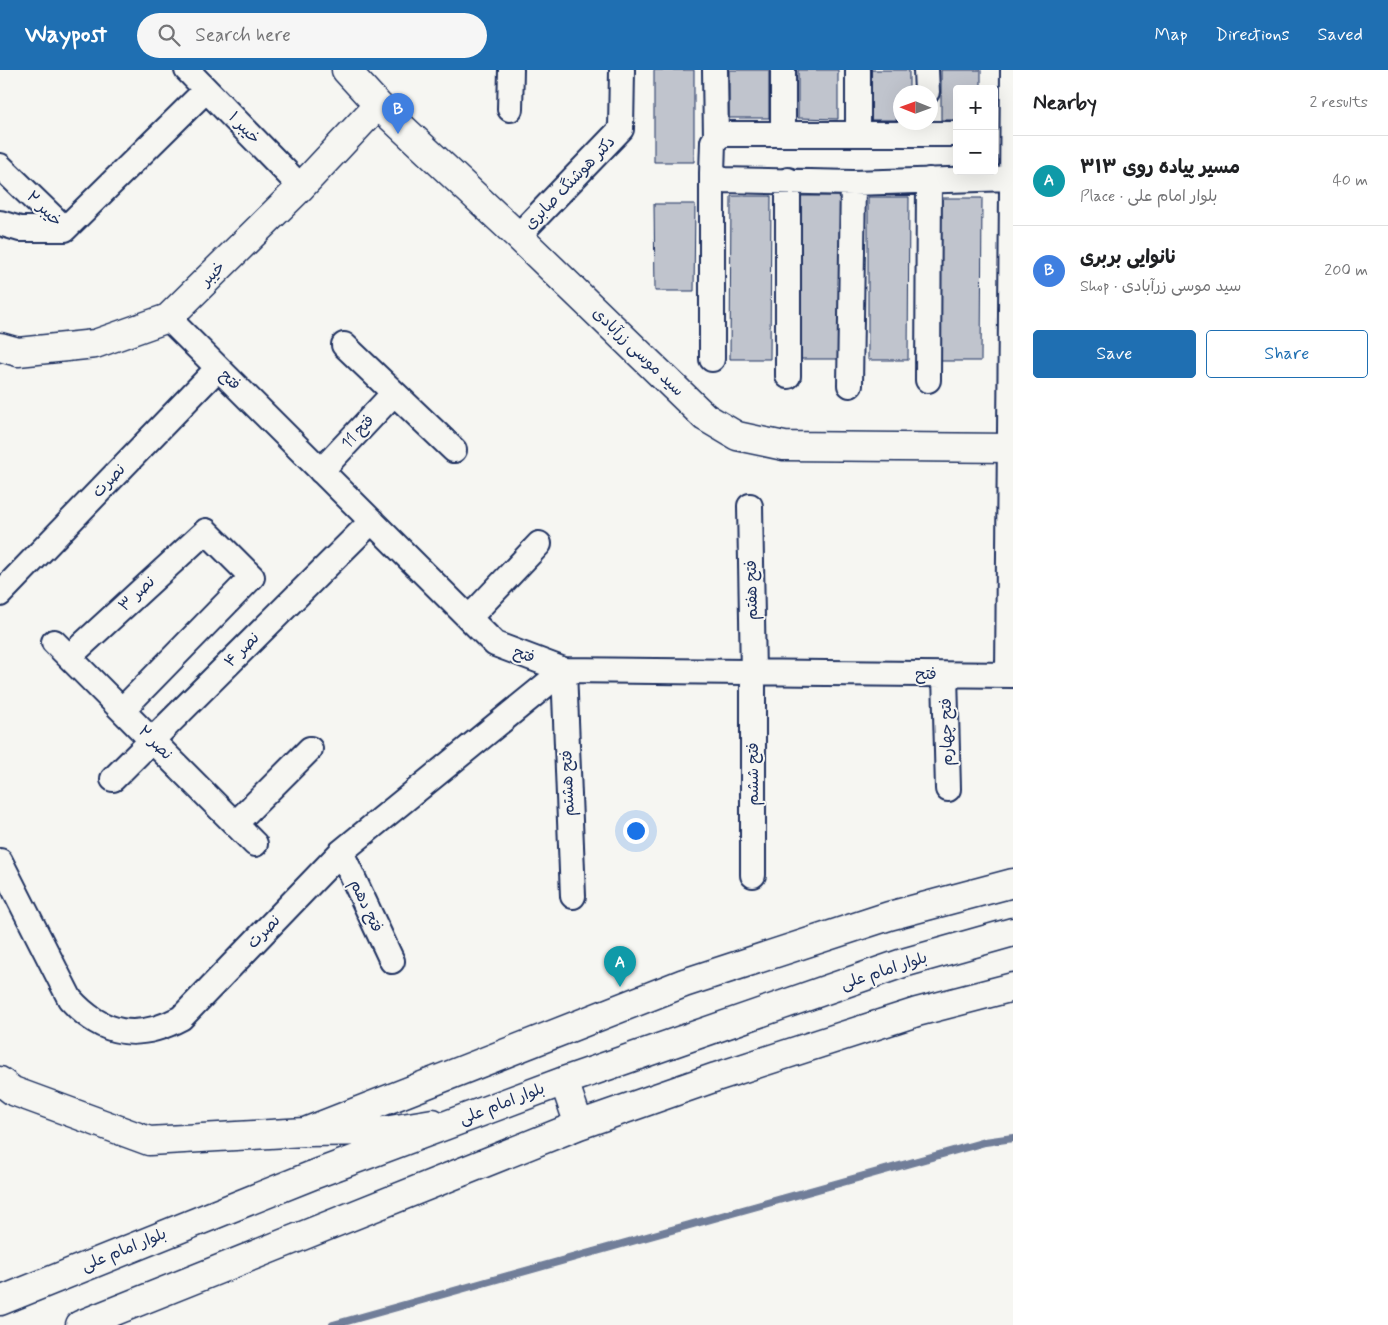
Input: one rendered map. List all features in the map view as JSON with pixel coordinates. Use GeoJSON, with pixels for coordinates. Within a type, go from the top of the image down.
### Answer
{"type":"FeatureCollection","features":[{"type":"Feature","properties":{"kind":"main road","name":"سید موسی زرآبادی"},"geometry":{"type":"LineString","coordinates":[[346,70],[378,105],[518,236],[705,417],[737,436],[784,446],[1011,448]]}},
{"type":"Feature","properties":{"kind":"main road","name":"خیبر"},"geometry":{"type":"LineString","coordinates":[[0,347],[18,352],[95,344],[168,318],[301,187],[378,105]]}},
{"type":"Feature","properties":{"kind":"main road"},"geometry":{"type":"LineString","coordinates":[[305,1132],[684,983],[889,916],[1013,883]]}},
{"type":"Feature","properties":{"kind":"main road","name":"بلوار امام علی"},"geometry":{"type":"LineString","coordinates":[[0,1301],[313,1175],[564,1081],[903,963],[1013,932]]}},
{"type":"Feature","properties":{"kind":"main road"},"geometry":{"type":"LineString","coordinates":[[80,1325],[579,1125],[716,1077],[899,1018],[1013,986]]}},
{"type":"Feature","properties":{"kind":"main road"},"geometry":{"type":"LineString","coordinates":[[0,1081],[13,1091],[149,1141],[305,1132],[347,1133],[384,1131],[468,1116]]}},
{"type":"Feature","properties":{"kind":"main road"},"geometry":{"type":"LineString","coordinates":[[564,1081],[579,1125]]}},
{"type":"Feature","properties":{"kind":"street","name":"خیبر ۱"},"geometry":{"type":"LineString","coordinates":[[187,70],[301,187]]}},
{"type":"Feature","properties":{"kind":"street"},"geometry":{"type":"LineString","coordinates":[[510,109],[511,70]]}},
{"type":"Feature","properties":{"kind":"street","name":"دکتر هوشنگ صابری"},"geometry":{"type":"LineString","coordinates":[[518,236],[621,129],[622,70]]}},
{"type":"Feature","properties":{"kind":"street"},"geometry":{"type":"LineString","coordinates":[[715,70],[716,138]]}},
{"type":"Feature","properties":{"kind":"street"},"geometry":{"type":"LineString","coordinates":[[783,70],[783,134]]}},
{"type":"Feature","properties":{"kind":"street"},"geometry":{"type":"LineString","coordinates":[[858,70],[858,134]]}},
{"type":"Feature","properties":{"kind":"street"},"geometry":{"type":"LineString","coordinates":[[926,70],[927,85]]}},
{"type":"Feature","properties":{"kind":"street"},"geometry":{"type":"LineString","coordinates":[[1010,675],[1011,178],[1003,134],[1013,70]]}},
{"type":"Feature","properties":{"kind":"street"},"geometry":{"type":"LineString","coordinates":[[65,229],[206,90]]}},
{"type":"Feature","properties":{"kind":"street"},"geometry":{"type":"LineString","coordinates":[[712,359],[712,174],[713,142],[716,138],[722,134],[858,134],[904,130]]}},
{"type":"Feature","properties":{"kind":"street"},"geometry":{"type":"LineString","coordinates":[[937,130],[953,133]]}},
{"type":"Feature","properties":{"kind":"street","name":"خیبر ۲"},"geometry":{"type":"LineString","coordinates":[[0,166],[65,229]]}},
{"type":"Feature","properties":{"kind":"street"},"geometry":{"type":"LineString","coordinates":[[712,174],[722,180],[788,180],[853,183],[1011,178]]}},
{"type":"Feature","properties":{"kind":"street"},"geometry":{"type":"LineString","coordinates":[[788,180],[788,376]]}},
{"type":"Feature","properties":{"kind":"street"},"geometry":{"type":"LineString","coordinates":[[928,380],[929,180]]}},
{"type":"Feature","properties":{"kind":"street"},"geometry":{"type":"LineString","coordinates":[[850,385],[853,183]]}},
{"type":"Feature","properties":{"kind":"street","name":"خیبر ۲"},"geometry":{"type":"LineString","coordinates":[[0,223],[20,230],[65,229]]}},
{"type":"Feature","properties":{"kind":"street","name":"فتح"},"geometry":{"type":"LineString","coordinates":[[168,318],[495,644],[564,670],[753,674],[1010,675]]}},
{"type":"Feature","properties":{"kind":"street"},"geometry":{"type":"LineString","coordinates":[[344,345],[454,450]]}},
{"type":"Feature","properties":{"kind":"street","name":"نصرت"},"geometry":{"type":"LineString","coordinates":[[0,594],[218,368]]}},
{"type":"Feature","properties":{"kind":"street","name":"فتح 11"},"geometry":{"type":"LineString","coordinates":[[321,471],[394,393]]}},
{"type":"Feature","properties":{"kind":"street","name":"فتح هفتم"},"geometry":{"type":"LineString","coordinates":[[750,506],[753,674]]}},
{"type":"Feature","properties":{"kind":"street","name":"نصر ۴"},"geometry":{"type":"LineString","coordinates":[[114,779],[372,521]]}},
{"type":"Feature","properties":{"kind":"street","name":"نصر ۳"},"geometry":{"type":"LineString","coordinates":[[62,649],[206,530],[252,577],[122,710]]}},
{"type":"Feature","properties":{"kind":"street"},"geometry":{"type":"LineString","coordinates":[[469,618],[539,544]]}},
{"type":"Feature","properties":{"kind":"street","name":"نصر ۲"},"geometry":{"type":"LineString","coordinates":[[62,649],[255,844]]}},
{"type":"Feature","properties":{"kind":"street","name":"نصرت"},"geometry":{"type":"LineString","coordinates":[[0,861],[70,999],[96,1023],[113,1030],[130,1033],[148,1032],[181,1018],[341,852],[564,670]]}},
{"type":"Feature","properties":{"kind":"street","name":"فتح هشتم"},"geometry":{"type":"LineString","coordinates":[[564,670],[573,896]]}},
{"type":"Feature","properties":{"kind":"street","name":"فتح ششم"},"geometry":{"type":"LineString","coordinates":[[753,674],[753,875]]}},
{"type":"Feature","properties":{"kind":"street","name":"فتح چهارم"},"geometry":{"type":"LineString","coordinates":[[945,675],[948,789]]}},
{"type":"Feature","properties":{"kind":"street"},"geometry":{"type":"LineString","coordinates":[[235,824],[310,750]]}},
{"type":"Feature","properties":{"kind":"street","name":"فتح دهم"},"geometry":{"type":"LineString","coordinates":[[341,852],[392,961]]}},
{"type":"Feature","properties":{"kind":"building"},"geometry":{"type":"Polygon","coordinates":[[[654,70],[694,70],[694,162],[654,162],[654,70]]]}},
{"type":"Feature","properties":{"kind":"building"},"geometry":{"type":"Polygon","coordinates":[[[729,70],[769,70],[769,118],[729,118],[729,70]]]}},
{"type":"Feature","properties":{"kind":"building"},"geometry":{"type":"Polygon","coordinates":[[[798,70],[838,70],[838,119],[798,118],[798,70]]]}},
{"type":"Feature","properties":{"kind":"building"},"geometry":{"type":"Polygon","coordinates":[[[869,70],[909,70],[909,85],[893,85],[893,120],[868,120],[869,70]]]}},
{"type":"Feature","properties":{"kind":"building"},"geometry":{"type":"Polygon","coordinates":[[[941,70],[981,70],[981,85],[953,85],[953,120],[941,120],[941,70]]]}},
{"type":"Feature","properties":{"kind":"building"},"geometry":{"type":"Polygon","coordinates":[[[731,196],[771,196],[770,359],[730,359],[731,196]]]}},
{"type":"Feature","properties":{"kind":"building"},"geometry":{"type":"Polygon","coordinates":[[[800,196],[840,196],[840,359],[800,359],[800,196]]]}},
{"type":"Feature","properties":{"kind":"building"},"geometry":{"type":"Polygon","coordinates":[[[868,197],[909,197],[908,360],[868,360],[868,197]]]}},
{"type":"Feature","properties":{"kind":"building"},"geometry":{"type":"Polygon","coordinates":[[[941,198],[982,198],[981,361],[941,361],[941,198]]]}},
{"type":"Feature","properties":{"kind":"building"},"geometry":{"type":"Polygon","coordinates":[[[654,204],[695,204],[694,291],[655,291],[654,204]]]}},
{"type":"Feature","properties":{"kind":"waterway"},"geometry":{"type":"LineString","coordinates":[[333,1325],[985,1142],[1013,1138]]}},
{"type":"Feature","properties":{"kind":"place","name":"نانوایی بربری"},"geometry":{"type":"Point","coordinates":[398,134]}},
{"type":"Feature","properties":{"kind":"place","name":"مسیر پیاده روی ۳۱۳"},"geometry":{"type":"Point","coordinates":[620,987]}}]}
